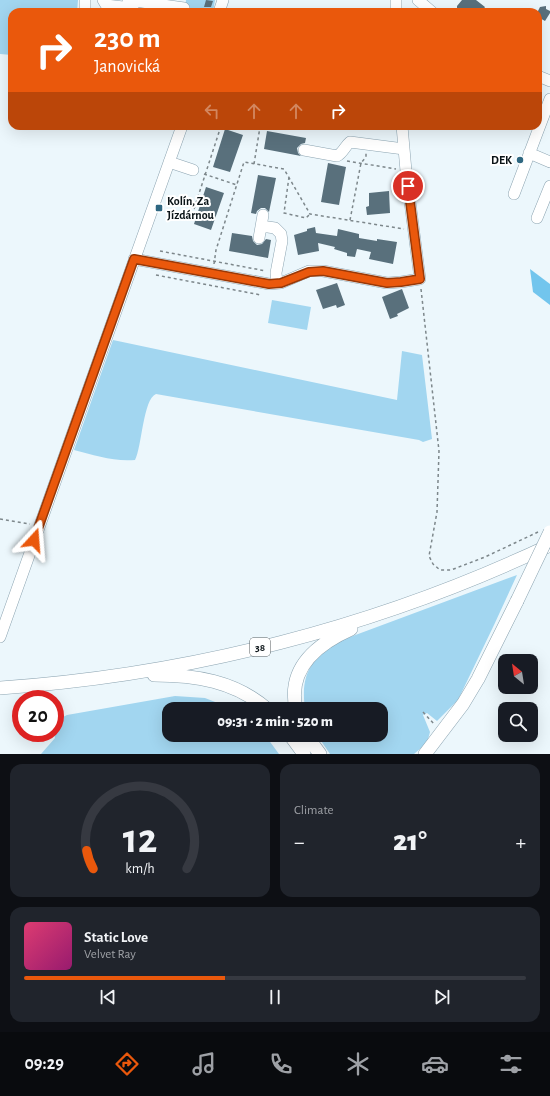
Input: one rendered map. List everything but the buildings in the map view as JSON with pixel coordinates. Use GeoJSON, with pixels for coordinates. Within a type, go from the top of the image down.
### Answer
{"type":"FeatureCollection","features":[{"type":"Feature","properties":{"kind":"main road"},"geometry":{"type":"LineString","coordinates":[[425,754],[463,704],[478,679],[517,601],[546,531]]}},
{"type":"Feature","properties":{"kind":"main road","name":"38"},"geometry":{"type":"LineString","coordinates":[[0,688],[115,676],[204,660],[280,642],[333,628],[402,605],[487,573],[550,545]]}},
{"type":"Feature","properties":{"kind":"main road","name":"38"},"geometry":{"type":"LineString","coordinates":[[295,702],[294,693],[297,677],[308,658],[315,651],[330,639],[402,605]]}},
{"type":"Feature","properties":{"kind":"main road","name":"38"},"geometry":{"type":"LineString","coordinates":[[115,676],[181,675],[213,680],[243,693],[256,702]]}},
{"type":"Feature","properties":{"kind":"main road"},"geometry":{"type":"LineString","coordinates":[[295,742],[304,754]]}},
{"type":"Feature","properties":{"kind":"main road"},"geometry":{"type":"LineString","coordinates":[[311,742],[320,754]]}},
{"type":"Feature","properties":{"kind":"street"},"geometry":{"type":"LineString","coordinates":[[104,6],[132,8],[133,0],[184,7]]}},
{"type":"Feature","properties":{"kind":"street"},"geometry":{"type":"LineString","coordinates":[[542,120],[550,99]]}},
{"type":"Feature","properties":{"kind":"street"},"geometry":{"type":"LineString","coordinates":[[0,637],[181,130]]}},
{"type":"Feature","properties":{"kind":"street"},"geometry":{"type":"LineString","coordinates":[[134,259],[269,284],[276,278],[323,271],[387,283],[420,279],[402,130]]}},
{"type":"Feature","properties":{"kind":"street"},"geometry":{"type":"LineString","coordinates":[[514,194],[538,130]]}},
{"type":"Feature","properties":{"kind":"street"},"geometry":{"type":"LineString","coordinates":[[304,150],[339,161],[340,154],[345,146],[350,142],[404,149]]}},
{"type":"Feature","properties":{"kind":"street"},"geometry":{"type":"LineString","coordinates":[[529,153],[550,162]]}},
{"type":"Feature","properties":{"kind":"street"},"geometry":{"type":"LineString","coordinates":[[169,162],[193,170]]}},
{"type":"Feature","properties":{"kind":"street"},"geometry":{"type":"LineString","coordinates":[[537,218],[550,186]]}},
{"type":"Feature","properties":{"kind":"street"},"geometry":{"type":"LineString","coordinates":[[259,238],[262,221],[275,228],[281,234],[282,241],[276,278]]}},
{"type":"Feature","properties":{"kind":"path"},"geometry":{"type":"LineString","coordinates":[[194,209],[220,130]]}},
{"type":"Feature","properties":{"kind":"path"},"geometry":{"type":"LineString","coordinates":[[254,164],[260,130]]}},
{"type":"Feature","properties":{"kind":"path"},"geometry":{"type":"LineString","coordinates":[[350,220],[361,163],[366,157],[368,144]]}},
{"type":"Feature","properties":{"kind":"path"},"geometry":{"type":"LineString","coordinates":[[339,161],[345,160],[406,171]]}},
{"type":"Feature","properties":{"kind":"path"},"geometry":{"type":"LineString","coordinates":[[210,285],[216,250],[244,162],[284,169],[310,214]]}},
{"type":"Feature","properties":{"kind":"path"},"geometry":{"type":"LineString","coordinates":[[193,170],[237,185]]}},
{"type":"Feature","properties":{"kind":"path"},"geometry":{"type":"LineString","coordinates":[[289,177],[284,213],[306,218],[310,214]]}},
{"type":"Feature","properties":{"kind":"path"},"geometry":{"type":"LineString","coordinates":[[310,214],[396,229],[414,230]]}},
{"type":"Feature","properties":{"kind":"path"},"geometry":{"type":"LineString","coordinates":[[160,251],[214,261],[276,278]]}},
{"type":"Feature","properties":{"kind":"path"},"geometry":{"type":"LineString","coordinates":[[156,275],[261,295]]}},
{"type":"Feature","properties":{"kind":"path"},"geometry":{"type":"LineString","coordinates":[[420,279],[439,451],[437,512],[429,556],[433,564],[440,570],[451,570],[546,531]]}},
{"type":"Feature","properties":{"kind":"path"},"geometry":{"type":"LineString","coordinates":[[0,519],[39,526]]}},
{"type":"Feature","properties":{"kind":"path"},"geometry":{"type":"LineString","coordinates":[[423,712],[431,722],[443,732]]}},
{"type":"Feature","properties":{"kind":"shaded area"},"geometry":{"type":"Polygon","coordinates":[[[0,0],[78,0],[77,8],[8,8],[8,55],[0,54],[0,0]]]}},
{"type":"Feature","properties":{"kind":"shaded area"},"geometry":{"type":"Polygon","coordinates":[[[186,0],[215,0],[214,8],[185,8],[186,0]]]}},
{"type":"Feature","properties":{"kind":"shaded area"},"geometry":{"type":"Polygon","coordinates":[[[530,269],[550,284],[550,305],[533,292],[530,269]]]}},
{"type":"Feature","properties":{"kind":"shaded area"},"geometry":{"type":"Polygon","coordinates":[[[272,300],[311,307],[307,330],[268,323],[272,300]]]}},
{"type":"Feature","properties":{"kind":"shaded area"},"geometry":{"type":"Polygon","coordinates":[[[113,340],[397,400],[402,351],[422,355],[432,439],[423,442],[419,440],[156,394],[148,405],[145,414],[135,460],[112,459],[74,450],[113,340]]]}},
{"type":"Feature","properties":{"kind":"shaded area"},"geometry":{"type":"Polygon","coordinates":[[[517,575],[458,700],[437,721],[427,713],[423,715],[430,732],[427,743],[414,754],[330,754],[322,742],[388,742],[388,702],[304,702],[304,685],[310,667],[323,653],[342,640],[517,575]]]}},
{"type":"Feature","properties":{"kind":"shaded area"},"geometry":{"type":"Polygon","coordinates":[[[175,696],[205,698],[215,702],[162,702],[162,742],[270,742],[279,754],[41,754],[52,742],[64,742],[64,716],[175,696]]]}},
{"type":"Feature","properties":{"kind":"place","name":"DEK"},"geometry":{"type":"Point","coordinates":[520,160]}},
{"type":"Feature","properties":{"kind":"place","name":"Kolín, Za Jízdárnou"},"geometry":{"type":"Point","coordinates":[159,208]}},
{"type":"Feature","properties":{"kind":"route"},"geometry":{"type":"LineString","coordinates":[[34,540],[134,259],[269,284],[281,283],[309,272],[323,271],[387,283],[420,279],[408,186]]}}]}
